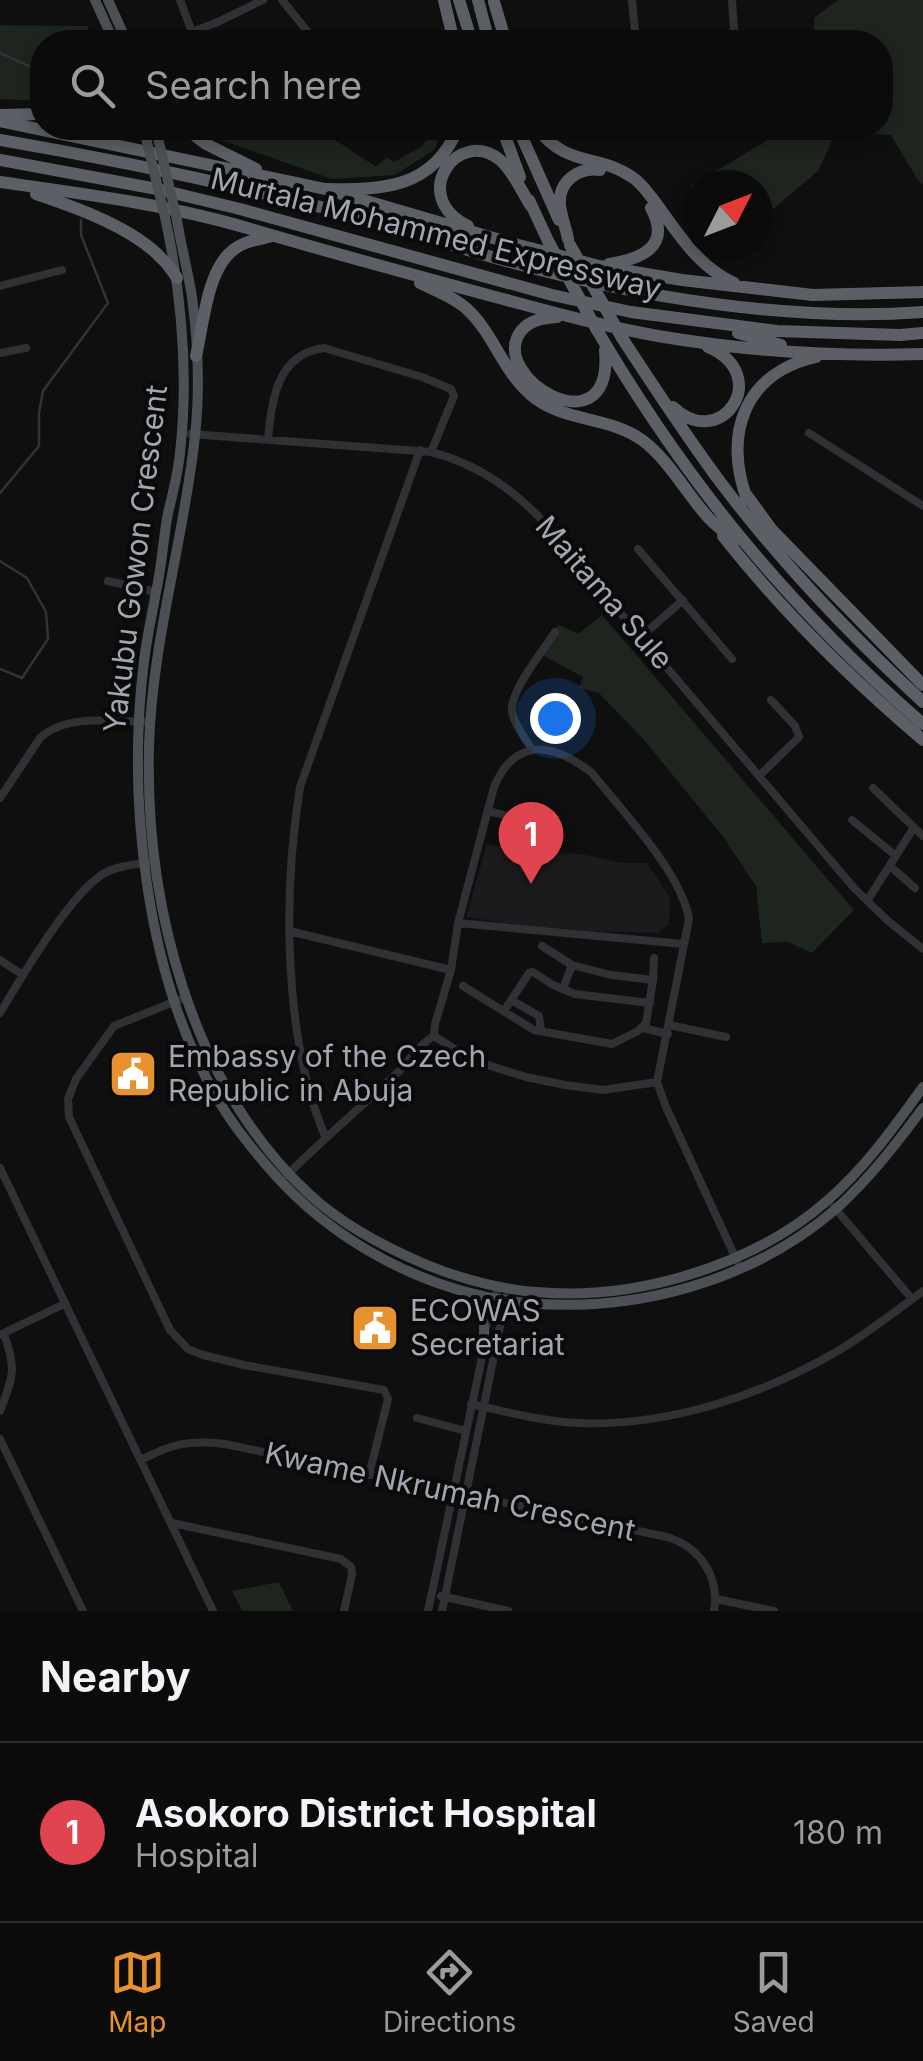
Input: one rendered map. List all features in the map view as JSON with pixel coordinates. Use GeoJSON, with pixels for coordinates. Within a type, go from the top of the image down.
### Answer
{"type":"FeatureCollection","features":[{"type":"Feature","properties":{"kind":"highway"},"geometry":{"type":"LineString","coordinates":[[444,0],[451,30]]}},
{"type":"Feature","properties":{"kind":"highway"},"geometry":{"type":"LineString","coordinates":[[456,0],[468,30]]}},
{"type":"Feature","properties":{"kind":"highway"},"geometry":{"type":"LineString","coordinates":[[478,0],[487,30]]}},
{"type":"Feature","properties":{"kind":"highway"},"geometry":{"type":"LineString","coordinates":[[491,30],[493,1]]}},
{"type":"Feature","properties":{"kind":"highway"},"geometry":{"type":"LineString","coordinates":[[493,1],[502,30]]}},
{"type":"Feature","properties":{"kind":"highway"},"geometry":{"type":"LineString","coordinates":[[0,118],[30,115]]}},
{"type":"Feature","properties":{"kind":"highway"},"geometry":{"type":"LineString","coordinates":[[0,118],[30,125]]}},
{"type":"Feature","properties":{"kind":"highway","name":"Murtala Mohammed Expressway"},"geometry":{"type":"LineString","coordinates":[[0,140],[136,165],[352,215],[510,262],[624,288],[713,304],[848,314],[923,312]]}},
{"type":"Feature","properties":{"kind":"highway"},"geometry":{"type":"LineString","coordinates":[[79,140],[136,165]]}},
{"type":"Feature","properties":{"kind":"highway"},"geometry":{"type":"LineString","coordinates":[[100,140],[325,188],[370,190],[406,183],[428,168],[451,140]]}},
{"type":"Feature","properties":{"kind":"highway"},"geometry":{"type":"LineString","coordinates":[[201,140],[272,177]]}},
{"type":"Feature","properties":{"kind":"highway"},"geometry":{"type":"LineString","coordinates":[[506,140],[531,206],[596,330],[634,394],[724,516],[749,560]]}},
{"type":"Feature","properties":{"kind":"highway"},"geometry":{"type":"LineString","coordinates":[[523,140],[569,242],[652,384],[766,531],[923,685]]}},
{"type":"Feature","properties":{"kind":"highway"},"geometry":{"type":"LineString","coordinates":[[549,140],[572,157],[632,177],[705,266],[745,288]]}},
{"type":"Feature","properties":{"kind":"highway"},"geometry":{"type":"LineString","coordinates":[[508,242],[460,222],[447,210],[440,198],[443,172],[462,154],[488,152],[504,164],[531,206]]}},
{"type":"Feature","properties":{"kind":"highway","name":"Murtala Mohammed Expressway"},"geometry":{"type":"LineString","coordinates":[[0,160],[192,198],[552,295],[631,312],[794,332],[923,333]]}},
{"type":"Feature","properties":{"kind":"highway"},"geometry":{"type":"LineString","coordinates":[[0,169],[28,164]]}},
{"type":"Feature","properties":{"kind":"highway"},"geometry":{"type":"LineString","coordinates":[[569,242],[560,201],[572,176],[582,170],[603,170],[639,191],[658,221],[655,241],[645,254],[631,261],[599,266]]}},
{"type":"Feature","properties":{"kind":"highway"},"geometry":{"type":"LineString","coordinates":[[0,182],[56,201],[130,235],[162,257],[177,278]]}},
{"type":"Feature","properties":{"kind":"highway","name":"Murtala Mohammed Expressway"},"geometry":{"type":"LineString","coordinates":[[0,182],[147,205],[656,336],[808,353],[923,354]]}},
{"type":"Feature","properties":{"kind":"highway","name":"Murtala Mohammed Expressway"},"geometry":{"type":"LineString","coordinates":[[325,188],[599,266],[814,295],[923,292]]}},
{"type":"Feature","properties":{"kind":"highway"},"geometry":{"type":"LineString","coordinates":[[192,198],[253,230]]}},
{"type":"Feature","properties":{"kind":"highway"},"geometry":{"type":"LineString","coordinates":[[196,356],[214,278],[222,262],[234,249],[251,240],[274,236]]}},
{"type":"Feature","properties":{"kind":"highway"},"geometry":{"type":"LineString","coordinates":[[390,270],[464,307],[481,324],[512,376],[536,399],[571,415],[624,428],[646,442],[708,518],[749,560],[923,724]]}},
{"type":"Feature","properties":{"kind":"highway"},"geometry":{"type":"LineString","coordinates":[[624,288],[682,280]]}},
{"type":"Feature","properties":{"kind":"highway"},"geometry":{"type":"LineString","coordinates":[[569,316],[535,320],[520,332],[516,362],[534,384],[558,399],[583,401],[604,381],[604,343]]}},
{"type":"Feature","properties":{"kind":"highway"},"geometry":{"type":"LineString","coordinates":[[717,325],[808,353]]}},
{"type":"Feature","properties":{"kind":"highway"},"geometry":{"type":"LineString","coordinates":[[652,384],[677,411],[698,422],[720,418],[729,410],[738,395],[737,372],[720,352],[692,340]]}},
{"type":"Feature","properties":{"kind":"highway"},"geometry":{"type":"LineString","coordinates":[[828,354],[788,366],[748,402],[737,436],[742,499],[852,632],[923,702]]}},
{"type":"Feature","properties":{"kind":"highway"},"geometry":{"type":"LineString","coordinates":[[724,516],[734,540]]}},
{"type":"Feature","properties":{"kind":"highway"},"geometry":{"type":"LineString","coordinates":[[708,518],[734,540],[868,693],[923,740]]}},
{"type":"Feature","properties":{"kind":"main road"},"geometry":{"type":"LineString","coordinates":[[95,0],[109,30]]}},
{"type":"Feature","properties":{"kind":"main road"},"geometry":{"type":"LineString","coordinates":[[108,0],[122,30]]}},
{"type":"Feature","properties":{"kind":"main road","name":"Yakubu Gowon Crescent"},"geometry":{"type":"LineString","coordinates":[[144,722],[195,434],[196,356],[192,302],[147,140]]}},
{"type":"Feature","properties":{"kind":"main road","name":"Yakubu Gowon Crescent"},"geometry":{"type":"LineString","coordinates":[[158,140],[171,219],[184,378],[178,472],[144,662],[150,862],[180,999],[225,1088],[310,1211],[371,1252],[458,1290],[569,1294],[623,1288],[738,1264],[832,1205],[884,1160],[923,1108]]}},
{"type":"Feature","properties":{"kind":"main road","name":"Yakubu Gowon Crescent"},"geometry":{"type":"LineString","coordinates":[[832,1205],[891,1134],[923,1087]]}},
{"type":"Feature","properties":{"kind":"main road","name":"Yakubu Gowon Crescent"},"geometry":{"type":"LineString","coordinates":[[285,1177],[384,1246],[502,1294]]}},
{"type":"Feature","properties":{"kind":"main road"},"geometry":{"type":"LineString","coordinates":[[458,1290],[468,1295],[483,1314],[484,1334]]}},
{"type":"Feature","properties":{"kind":"street"},"geometry":{"type":"LineString","coordinates":[[180,0],[191,30]]}},
{"type":"Feature","properties":{"kind":"street"},"geometry":{"type":"LineString","coordinates":[[196,30],[263,0]]}},
{"type":"Feature","properties":{"kind":"street"},"geometry":{"type":"LineString","coordinates":[[282,0],[306,30]]}},
{"type":"Feature","properties":{"kind":"street"},"geometry":{"type":"LineString","coordinates":[[632,0],[635,30]]}},
{"type":"Feature","properties":{"kind":"street"},"geometry":{"type":"LineString","coordinates":[[732,0],[734,30]]}},
{"type":"Feature","properties":{"kind":"street"},"geometry":{"type":"LineString","coordinates":[[0,286],[62,270]]}},
{"type":"Feature","properties":{"kind":"street"},"geometry":{"type":"LineString","coordinates":[[0,353],[26,348]]}},
{"type":"Feature","properties":{"kind":"street"},"geometry":{"type":"LineString","coordinates":[[268,439],[282,374],[299,356],[324,348],[422,376],[451,389],[454,396],[431,452]]}},
{"type":"Feature","properties":{"kind":"street","name":"Maitama Sule"},"geometry":{"type":"LineString","coordinates":[[182,433],[420,450],[472,466],[499,482],[523,500],[867,901],[923,949]]}},
{"type":"Feature","properties":{"kind":"street"},"geometry":{"type":"LineString","coordinates":[[808,433],[923,505]]}},
{"type":"Feature","properties":{"kind":"street"},"geometry":{"type":"LineString","coordinates":[[325,1136],[297,1031],[289,890],[300,788],[420,450]]}},
{"type":"Feature","properties":{"kind":"street"},"geometry":{"type":"LineString","coordinates":[[638,549],[732,659]]}},
{"type":"Feature","properties":{"kind":"street"},"geometry":{"type":"LineString","coordinates":[[108,581],[156,592]]}},
{"type":"Feature","properties":{"kind":"street"},"geometry":{"type":"LineString","coordinates":[[642,636],[683,600]]}},
{"type":"Feature","properties":{"kind":"street"},"geometry":{"type":"LineString","coordinates":[[532,749],[511,707],[516,692],[556,632]]}},
{"type":"Feature","properties":{"kind":"street"},"geometry":{"type":"LineString","coordinates":[[759,776],[799,737],[795,726],[772,700]]}},
{"type":"Feature","properties":{"kind":"street"},"geometry":{"type":"LineString","coordinates":[[0,798],[49,730],[69,723],[144,722]]}},
{"type":"Feature","properties":{"kind":"street"},"geometry":{"type":"LineString","coordinates":[[434,1036],[458,923],[502,768],[532,749],[545,748],[576,761],[592,773],[668,870],[686,902],[689,919],[657,1082],[738,1264]]}},
{"type":"Feature","properties":{"kind":"street"},"geometry":{"type":"LineString","coordinates":[[873,788],[923,836]]}},
{"type":"Feature","properties":{"kind":"street"},"geometry":{"type":"LineString","coordinates":[[488,811],[524,820],[536,834]]}},
{"type":"Feature","properties":{"kind":"street"},"geometry":{"type":"LineString","coordinates":[[852,820],[896,856]]}},
{"type":"Feature","properties":{"kind":"street"},"geometry":{"type":"LineString","coordinates":[[867,901],[913,829]]}},
{"type":"Feature","properties":{"kind":"street"},"geometry":{"type":"LineString","coordinates":[[0,1013],[77,898],[94,880],[109,871],[150,862]]}},
{"type":"Feature","properties":{"kind":"street"},"geometry":{"type":"LineString","coordinates":[[890,866],[915,888]]}},
{"type":"Feature","properties":{"kind":"street"},"geometry":{"type":"LineString","coordinates":[[458,923],[684,944]]}},
{"type":"Feature","properties":{"kind":"street"},"geometry":{"type":"LineString","coordinates":[[290,931],[450,970]]}},
{"type":"Feature","properties":{"kind":"street"},"geometry":{"type":"LineString","coordinates":[[542,946],[572,966],[653,980]]}},
{"type":"Feature","properties":{"kind":"street"},"geometry":{"type":"LineString","coordinates":[[642,1028],[650,1003],[654,958]]}},
{"type":"Feature","properties":{"kind":"street"},"geometry":{"type":"LineString","coordinates":[[0,960],[23,975]]}},
{"type":"Feature","properties":{"kind":"street"},"geometry":{"type":"LineString","coordinates":[[563,989],[572,966]]}},
{"type":"Feature","properties":{"kind":"street"},"geometry":{"type":"LineString","coordinates":[[504,1011],[533,972],[575,994],[650,1003]]}},
{"type":"Feature","properties":{"kind":"street"},"geometry":{"type":"LineString","coordinates":[[610,998],[612,975]]}},
{"type":"Feature","properties":{"kind":"street"},"geometry":{"type":"LineString","coordinates":[[463,986],[534,1030],[612,1044],[642,1028],[726,1037]]}},
{"type":"Feature","properties":{"kind":"street"},"geometry":{"type":"LineString","coordinates":[[180,999],[114,1026],[76,1079],[68,1099],[69,1117],[170,1330],[188,1349],[244,1365],[380,1388],[387,1393],[370,1475]]}},
{"type":"Feature","properties":{"kind":"street"},"geometry":{"type":"LineString","coordinates":[[511,1000],[539,1016],[541,1030]]}},
{"type":"Feature","properties":{"kind":"street"},"geometry":{"type":"LineString","coordinates":[[285,1177],[434,1036]]}},
{"type":"Feature","properties":{"kind":"street"},"geometry":{"type":"LineString","coordinates":[[434,1036],[472,1060],[526,1077],[603,1090],[657,1082]]}},
{"type":"Feature","properties":{"kind":"street"},"geometry":{"type":"LineString","coordinates":[[0,1168],[212,1611]]}},
{"type":"Feature","properties":{"kind":"street"},"geometry":{"type":"LineString","coordinates":[[832,1205],[912,1298]]}},
{"type":"Feature","properties":{"kind":"street"},"geometry":{"type":"LineString","coordinates":[[471,1404],[580,1423],[668,1416],[746,1394],[811,1366],[923,1291]]}},
{"type":"Feature","properties":{"kind":"street"},"geometry":{"type":"LineString","coordinates":[[428,1611],[484,1334],[502,1294]]}},
{"type":"Feature","properties":{"kind":"street"},"geometry":{"type":"LineString","coordinates":[[442,1611],[502,1294]]}},
{"type":"Feature","properties":{"kind":"street"},"geometry":{"type":"LineString","coordinates":[[0,1411],[14,1371],[2,1335],[64,1304]]}},
{"type":"Feature","properties":{"kind":"street"},"geometry":{"type":"LineString","coordinates":[[416,1418],[466,1431]]}},
{"type":"Feature","properties":{"kind":"street"},"geometry":{"type":"LineString","coordinates":[[0,1439],[83,1611]]}},
{"type":"Feature","properties":{"kind":"street","name":"Kwame Nkrumah Crescent"},"geometry":{"type":"LineString","coordinates":[[141,1460],[168,1446],[199,1441],[225,1444],[681,1542],[706,1564],[716,1599]]}},
{"type":"Feature","properties":{"kind":"street"},"geometry":{"type":"LineString","coordinates":[[172,1523],[340,1559],[351,1567],[352,1574],[344,1611]]}},
{"type":"Feature","properties":{"kind":"street"},"geometry":{"type":"LineString","coordinates":[[432,1594],[508,1611]]}},
{"type":"Feature","properties":{"kind":"street"},"geometry":{"type":"LineString","coordinates":[[714,1611],[716,1599],[774,1611]]}},
{"type":"Feature","properties":{"kind":"shaded area"},"geometry":{"type":"Polygon","coordinates":[[[838,0],[923,0],[923,184],[893,138],[893,30],[814,30],[814,18],[838,0]]]}},
{"type":"Feature","properties":{"kind":"shaded area"},"geometry":{"type":"Polygon","coordinates":[[[0,25],[87,26],[89,30],[30,30],[30,100],[0,99],[0,25]]]}},
{"type":"Feature","properties":{"kind":"shaded area"},"geometry":{"type":"Polygon","coordinates":[[[221,140],[335,140],[376,167],[387,157],[394,162],[427,140],[438,140],[435,149],[395,175],[332,179],[221,140]]]}},
{"type":"Feature","properties":{"kind":"shaded area"},"geometry":{"type":"Polygon","coordinates":[[[768,140],[832,140],[818,171],[773,209],[773,170],[718,170],[768,140]]]}},
{"type":"Feature","properties":{"kind":"shaded area"},"geometry":{"type":"Polygon","coordinates":[[[602,615],[854,910],[812,953],[788,942],[762,943],[756,886],[724,838],[645,741],[599,693],[579,688],[583,677],[537,652],[559,625],[578,634],[602,615]]]}},
{"type":"Feature","properties":{"kind":"shaded area"},"geometry":{"type":"Polygon","coordinates":[[[487,844],[582,854],[621,863],[647,863],[670,897],[669,924],[658,933],[588,931],[466,917],[487,844]]]}},
{"type":"Feature","properties":{"kind":"shaded area"},"geometry":{"type":"Polygon","coordinates":[[[279,1582],[293,1611],[242,1611],[232,1591],[279,1582]]]}},
{"type":"Feature","properties":{"kind":"waterway"},"geometry":{"type":"LineString","coordinates":[[0,53],[30,67]]}},
{"type":"Feature","properties":{"kind":"waterway"},"geometry":{"type":"LineString","coordinates":[[0,493],[39,446],[43,391],[108,303],[81,235],[81,220]]}},
{"type":"Feature","properties":{"kind":"waterway"},"geometry":{"type":"LineString","coordinates":[[0,561],[27,578],[46,612],[48,639],[22,678],[0,669]]}},
{"type":"Feature","properties":{"kind":"place","name":"Asokoro District Hospital"},"geometry":{"type":"Point","coordinates":[531,884]}},
{"type":"Feature","properties":{"kind":"place","name":"Embassy of the Czech Republic in Abuja"},"geometry":{"type":"Point","coordinates":[133,1074]}},
{"type":"Feature","properties":{"kind":"place","name":"ECOWAS Secretariat"},"geometry":{"type":"Point","coordinates":[375,1328]}}]}
